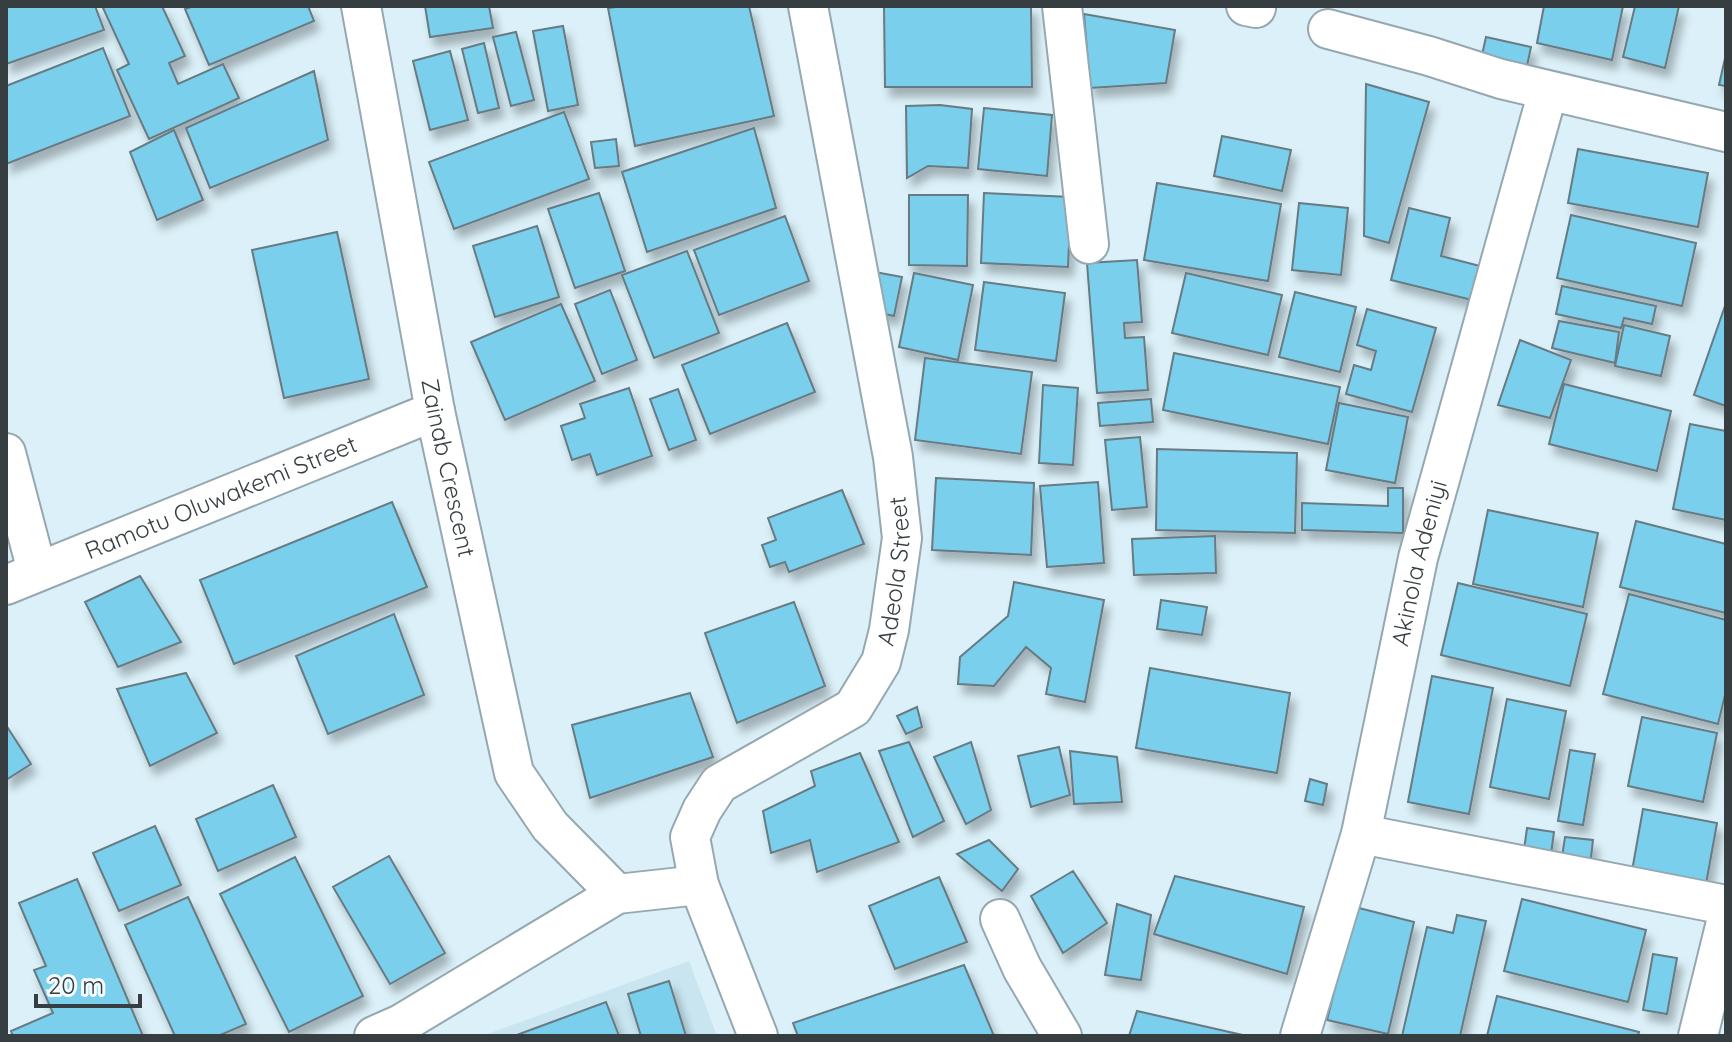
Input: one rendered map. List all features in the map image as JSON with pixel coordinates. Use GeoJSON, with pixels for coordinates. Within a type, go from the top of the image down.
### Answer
{"type":"FeatureCollection","features":[{"type":"Feature","properties":{"kind":"street","name":"Zainab Crescent"},"geometry":{"type":"LineString","coordinates":[[361,6],[435,411],[514,773],[550,826],[617,894]]}},
{"type":"Feature","properties":{"kind":"street","name":"Adeola Street"},"geometry":{"type":"LineString","coordinates":[[758,1036],[699,885],[690,837],[702,810],[719,784],[853,708],[881,662],[889,630],[902,538],[893,457],[808,6]]}},
{"type":"Feature","properties":{"kind":"street"},"geometry":{"type":"LineString","coordinates":[[1062,6],[1089,244]]}},
{"type":"Feature","properties":{"kind":"street"},"geometry":{"type":"LineString","coordinates":[[1328,29],[1548,91],[1726,132]]}},
{"type":"Feature","properties":{"kind":"street","name":"Akinola Adeniyi"},"geometry":{"type":"LineString","coordinates":[[1300,1036],[1361,834],[1418,558],[1548,91]]}},
{"type":"Feature","properties":{"kind":"street","name":"Ramotu Oluwakemi Street"},"geometry":{"type":"LineString","coordinates":[[22,578],[435,411]]}},
{"type":"Feature","properties":{"kind":"street"},"geometry":{"type":"LineString","coordinates":[[6,453],[22,578]]}},
{"type":"Feature","properties":{"kind":"street"},"geometry":{"type":"LineString","coordinates":[[1361,834],[1726,905]]}},
{"type":"Feature","properties":{"kind":"street"},"geometry":{"type":"LineString","coordinates":[[374,1036],[401,1024],[617,894],[699,885]]}},
{"type":"Feature","properties":{"kind":"street"},"geometry":{"type":"LineString","coordinates":[[1000,919],[1022,968],[1062,1036]]}},
{"type":"Feature","properties":{"kind":"street"},"geometry":{"type":"LineString","coordinates":[[1698,1036],[1726,922]]}},
{"type":"Feature","properties":{"kind":"shaded area"},"geometry":{"type":"Polygon","coordinates":[[[689,961],[717,1036],[482,1036],[689,961]]]}},
{"type":"Feature","properties":{"kind":"building"},"geometry":{"type":"Polygon","coordinates":[[[6,6],[95,6],[104,30],[6,64],[6,6]]]}},
{"type":"Feature","properties":{"kind":"building"},"geometry":{"type":"Polygon","coordinates":[[[162,6],[185,56],[169,63],[178,84],[223,64],[239,98],[149,139],[117,70],[129,64],[103,8],[162,6]]]}},
{"type":"Feature","properties":{"kind":"building"},"geometry":{"type":"Polygon","coordinates":[[[194,6],[308,6],[314,21],[209,65],[185,9],[194,6]]]}},
{"type":"Feature","properties":{"kind":"building"},"geometry":{"type":"Polygon","coordinates":[[[425,6],[489,6],[493,28],[430,37],[425,6]]]}},
{"type":"Feature","properties":{"kind":"building"},"geometry":{"type":"Polygon","coordinates":[[[749,6],[774,116],[635,146],[608,8],[749,6]]]}},
{"type":"Feature","properties":{"kind":"building"},"geometry":{"type":"Polygon","coordinates":[[[884,6],[1031,6],[1032,87],[885,87],[884,6]]]}},
{"type":"Feature","properties":{"kind":"building"},"geometry":{"type":"Polygon","coordinates":[[[1544,6],[1623,6],[1612,60],[1537,43],[1544,6]]]}},
{"type":"Feature","properties":{"kind":"building"},"geometry":{"type":"Polygon","coordinates":[[[1635,6],[1679,6],[1665,68],[1623,57],[1635,6]]]}},
{"type":"Feature","properties":{"kind":"building"},"geometry":{"type":"Polygon","coordinates":[[[1084,14],[1175,30],[1166,83],[1090,88],[1084,14]]]}},
{"type":"Feature","properties":{"kind":"building"},"geometry":{"type":"Polygon","coordinates":[[[563,26],[578,105],[548,111],[533,31],[563,26]]]}},
{"type":"Feature","properties":{"kind":"building"},"geometry":{"type":"Polygon","coordinates":[[[516,32],[534,100],[511,106],[493,37],[516,32]]]}},
{"type":"Feature","properties":{"kind":"building"},"geometry":{"type":"Polygon","coordinates":[[[1486,37],[1531,47],[1525,75],[1480,64],[1486,37]]]}},
{"type":"Feature","properties":{"kind":"building"},"geometry":{"type":"Polygon","coordinates":[[[484,43],[499,108],[478,113],[462,49],[484,43]]]}},
{"type":"Feature","properties":{"kind":"building"},"geometry":{"type":"Polygon","coordinates":[[[103,48],[130,116],[6,164],[6,86],[103,48]]]}},
{"type":"Feature","properties":{"kind":"building"},"geometry":{"type":"Polygon","coordinates":[[[450,51],[468,120],[430,130],[413,61],[450,51]]]}},
{"type":"Feature","properties":{"kind":"building"},"geometry":{"type":"Polygon","coordinates":[[[1726,54],[1726,86],[1719,85],[1726,54]]]}},
{"type":"Feature","properties":{"kind":"building"},"geometry":{"type":"Polygon","coordinates":[[[314,71],[328,140],[210,188],[186,128],[314,71]]]}},
{"type":"Feature","properties":{"kind":"building"},"geometry":{"type":"Polygon","coordinates":[[[1366,84],[1429,102],[1389,243],[1364,236],[1366,84]]]}},
{"type":"Feature","properties":{"kind":"building"},"geometry":{"type":"Polygon","coordinates":[[[940,105],[972,109],[968,168],[928,166],[907,178],[906,106],[940,105]]]}},
{"type":"Feature","properties":{"kind":"building"},"geometry":{"type":"Polygon","coordinates":[[[984,108],[1052,115],[1047,176],[978,169],[984,108]]]}},
{"type":"Feature","properties":{"kind":"building"},"geometry":{"type":"Polygon","coordinates":[[[564,112],[589,179],[454,229],[429,162],[564,112]]]}},
{"type":"Feature","properties":{"kind":"building"},"geometry":{"type":"Polygon","coordinates":[[[754,128],[776,208],[647,252],[622,172],[754,128]]]}},
{"type":"Feature","properties":{"kind":"building"},"geometry":{"type":"Polygon","coordinates":[[[174,130],[203,200],[157,220],[130,152],[174,130]]]}},
{"type":"Feature","properties":{"kind":"building"},"geometry":{"type":"Polygon","coordinates":[[[1222,136],[1291,150],[1282,191],[1214,176],[1222,136]]]}},
{"type":"Feature","properties":{"kind":"building"},"geometry":{"type":"Polygon","coordinates":[[[616,139],[619,166],[595,168],[591,142],[616,139]]]}},
{"type":"Feature","properties":{"kind":"building"},"geometry":{"type":"Polygon","coordinates":[[[1578,149],[1708,173],[1698,227],[1568,203],[1578,149]]]}},
{"type":"Feature","properties":{"kind":"building"},"geometry":{"type":"Polygon","coordinates":[[[1157,183],[1281,204],[1268,281],[1144,260],[1157,183]]]}},
{"type":"Feature","properties":{"kind":"building"},"geometry":{"type":"Polygon","coordinates":[[[599,193],[625,271],[575,288],[548,209],[599,193]]]}},
{"type":"Feature","properties":{"kind":"building"},"geometry":{"type":"Polygon","coordinates":[[[984,193],[1071,197],[1068,267],[981,263],[984,193]]]}},
{"type":"Feature","properties":{"kind":"building"},"geometry":{"type":"Polygon","coordinates":[[[909,195],[968,195],[967,266],[909,265],[909,195]]]}},
{"type":"Feature","properties":{"kind":"building"},"geometry":{"type":"Polygon","coordinates":[[[1299,203],[1348,208],[1341,275],[1292,270],[1299,203]]]}},
{"type":"Feature","properties":{"kind":"building"},"geometry":{"type":"Polygon","coordinates":[[[1409,208],[1450,218],[1441,256],[1480,266],[1472,300],[1391,280],[1409,208]]]}},
{"type":"Feature","properties":{"kind":"building"},"geometry":{"type":"Polygon","coordinates":[[[1571,215],[1696,243],[1682,306],[1557,278],[1571,215]]]}},
{"type":"Feature","properties":{"kind":"building"},"geometry":{"type":"Polygon","coordinates":[[[785,216],[809,281],[719,315],[694,250],[785,216]]]}},
{"type":"Feature","properties":{"kind":"building"},"geometry":{"type":"Polygon","coordinates":[[[537,226],[559,297],[495,317],[473,246],[537,226]]]}},
{"type":"Feature","properties":{"kind":"building"},"geometry":{"type":"Polygon","coordinates":[[[337,232],[369,379],[284,398],[252,250],[337,232]]]}},
{"type":"Feature","properties":{"kind":"building"},"geometry":{"type":"Polygon","coordinates":[[[687,251],[719,333],[654,358],[622,275],[687,251]]]}},
{"type":"Feature","properties":{"kind":"building"},"geometry":{"type":"Polygon","coordinates":[[[1137,260],[1142,322],[1124,323],[1125,338],[1144,337],[1148,390],[1097,393],[1087,263],[1137,260]]]}},
{"type":"Feature","properties":{"kind":"building"},"geometry":{"type":"Polygon","coordinates":[[[875,272],[902,277],[894,316],[867,310],[875,272]]]}},
{"type":"Feature","properties":{"kind":"building"},"geometry":{"type":"Polygon","coordinates":[[[914,273],[973,285],[958,360],[899,347],[914,273]]]}},
{"type":"Feature","properties":{"kind":"building"},"geometry":{"type":"Polygon","coordinates":[[[1186,273],[1282,295],[1268,355],[1172,333],[1186,273]]]}},
{"type":"Feature","properties":{"kind":"building"},"geometry":{"type":"Polygon","coordinates":[[[984,282],[1065,293],[1056,361],[975,350],[984,282]]]}},
{"type":"Feature","properties":{"kind":"building"},"geometry":{"type":"Polygon","coordinates":[[[1562,286],[1656,306],[1652,324],[1624,318],[1621,328],[1556,314],[1562,286]]]}},
{"type":"Feature","properties":{"kind":"building"},"geometry":{"type":"Polygon","coordinates":[[[610,290],[637,360],[602,374],[575,304],[610,290]]]}},
{"type":"Feature","properties":{"kind":"building"},"geometry":{"type":"Polygon","coordinates":[[[1295,292],[1356,307],[1340,372],[1279,357],[1295,292]]]}},
{"type":"Feature","properties":{"kind":"building"},"geometry":{"type":"Polygon","coordinates":[[[1726,303],[1726,406],[1694,395],[1726,303]]]}},
{"type":"Feature","properties":{"kind":"building"},"geometry":{"type":"Polygon","coordinates":[[[561,304],[595,381],[505,420],[471,342],[561,304]]]}},
{"type":"Feature","properties":{"kind":"building"},"geometry":{"type":"Polygon","coordinates":[[[1367,309],[1436,328],[1412,412],[1346,394],[1354,365],[1371,370],[1376,351],[1357,345],[1367,309]]]}},
{"type":"Feature","properties":{"kind":"building"},"geometry":{"type":"Polygon","coordinates":[[[1559,321],[1619,332],[1615,363],[1552,348],[1559,321]]]}},
{"type":"Feature","properties":{"kind":"building"},"geometry":{"type":"Polygon","coordinates":[[[787,323],[815,392],[710,434],[682,365],[787,323]]]}},
{"type":"Feature","properties":{"kind":"building"},"geometry":{"type":"Polygon","coordinates":[[[1624,325],[1670,336],[1661,376],[1615,366],[1624,325]]]}},
{"type":"Feature","properties":{"kind":"building"},"geometry":{"type":"Polygon","coordinates":[[[1520,340],[1571,360],[1550,418],[1498,405],[1520,340]]]}},
{"type":"Feature","properties":{"kind":"building"},"geometry":{"type":"Polygon","coordinates":[[[1174,353],[1340,387],[1328,444],[1163,410],[1174,353]]]}},
{"type":"Feature","properties":{"kind":"building"},"geometry":{"type":"Polygon","coordinates":[[[925,358],[1032,372],[1021,454],[915,440],[925,358]]]}},
{"type":"Feature","properties":{"kind":"building"},"geometry":{"type":"Polygon","coordinates":[[[1564,384],[1671,411],[1657,471],[1549,444],[1564,384]]]}},
{"type":"Feature","properties":{"kind":"building"},"geometry":{"type":"Polygon","coordinates":[[[1043,385],[1078,388],[1073,465],[1039,463],[1043,385]]]}},
{"type":"Feature","properties":{"kind":"building"},"geometry":{"type":"Polygon","coordinates":[[[629,388],[652,456],[597,475],[590,454],[572,460],[561,426],[585,418],[580,404],[629,388]]]}},
{"type":"Feature","properties":{"kind":"building"},"geometry":{"type":"Polygon","coordinates":[[[678,389],[696,440],[669,450],[650,399],[678,389]]]}},
{"type":"Feature","properties":{"kind":"building"},"geometry":{"type":"Polygon","coordinates":[[[1151,399],[1153,422],[1100,426],[1098,403],[1151,399]]]}},
{"type":"Feature","properties":{"kind":"building"},"geometry":{"type":"Polygon","coordinates":[[[1339,403],[1408,417],[1395,483],[1326,470],[1339,403]]]}},
{"type":"Feature","properties":{"kind":"building"},"geometry":{"type":"Polygon","coordinates":[[[1690,424],[1726,431],[1726,520],[1673,509],[1690,424]]]}},
{"type":"Feature","properties":{"kind":"building"},"geometry":{"type":"Polygon","coordinates":[[[1140,437],[1147,507],[1112,510],[1105,440],[1140,437]]]}},
{"type":"Feature","properties":{"kind":"building"},"geometry":{"type":"Polygon","coordinates":[[[1157,449],[1297,453],[1295,533],[1156,530],[1157,449]]]}},
{"type":"Feature","properties":{"kind":"building"},"geometry":{"type":"Polygon","coordinates":[[[936,478],[1034,483],[1031,555],[932,550],[936,478]]]}},
{"type":"Feature","properties":{"kind":"building"},"geometry":{"type":"Polygon","coordinates":[[[1098,482],[1104,563],[1047,567],[1040,486],[1098,482]]]}},
{"type":"Feature","properties":{"kind":"building"},"geometry":{"type":"Polygon","coordinates":[[[1388,488],[1403,488],[1403,533],[1302,530],[1302,503],[1388,506],[1388,488]]]}},
{"type":"Feature","properties":{"kind":"building"},"geometry":{"type":"Polygon","coordinates":[[[842,490],[864,544],[789,572],[785,562],[770,567],[762,545],[776,540],[768,518],[842,490]]]}},
{"type":"Feature","properties":{"kind":"building"},"geometry":{"type":"Polygon","coordinates":[[[392,502],[427,587],[234,664],[200,580],[392,502]]]}},
{"type":"Feature","properties":{"kind":"building"},"geometry":{"type":"Polygon","coordinates":[[[1488,510],[1598,533],[1583,607],[1473,584],[1488,510]]]}},
{"type":"Feature","properties":{"kind":"building"},"geometry":{"type":"Polygon","coordinates":[[[1636,521],[1726,544],[1726,613],[1620,587],[1636,521]]]}},
{"type":"Feature","properties":{"kind":"building"},"geometry":{"type":"Polygon","coordinates":[[[1215,536],[1216,573],[1134,575],[1132,539],[1215,536]]]}},
{"type":"Feature","properties":{"kind":"building"},"geometry":{"type":"Polygon","coordinates":[[[140,576],[181,642],[118,667],[85,602],[140,576]]]}},
{"type":"Feature","properties":{"kind":"building"},"geometry":{"type":"Polygon","coordinates":[[[1014,582],[1104,600],[1085,702],[1046,694],[1051,668],[1026,647],[994,686],[958,684],[960,657],[1008,616],[1014,582]]]}},
{"type":"Feature","properties":{"kind":"building"},"geometry":{"type":"Polygon","coordinates":[[[1458,583],[1587,614],[1570,686],[1441,655],[1458,583]]]}},
{"type":"Feature","properties":{"kind":"building"},"geometry":{"type":"Polygon","coordinates":[[[1629,594],[1726,620],[1726,691],[1718,724],[1603,694],[1629,594]]]}},
{"type":"Feature","properties":{"kind":"building"},"geometry":{"type":"Polygon","coordinates":[[[1161,600],[1207,607],[1202,635],[1157,629],[1161,600]]]}},
{"type":"Feature","properties":{"kind":"building"},"geometry":{"type":"Polygon","coordinates":[[[794,602],[825,686],[737,723],[705,633],[794,602]]]}},
{"type":"Feature","properties":{"kind":"building"},"geometry":{"type":"Polygon","coordinates":[[[394,614],[424,695],[328,734],[296,656],[394,614]]]}},
{"type":"Feature","properties":{"kind":"building"},"geometry":{"type":"Polygon","coordinates":[[[1150,668],[1290,693],[1277,773],[1136,748],[1150,668]]]}},
{"type":"Feature","properties":{"kind":"building"},"geometry":{"type":"Polygon","coordinates":[[[186,673],[217,733],[150,766],[117,689],[186,673]]]}},
{"type":"Feature","properties":{"kind":"building"},"geometry":{"type":"Polygon","coordinates":[[[1432,676],[1493,688],[1469,814],[1408,802],[1432,676]]]}},
{"type":"Feature","properties":{"kind":"building"},"geometry":{"type":"Polygon","coordinates":[[[690,693],[713,757],[590,798],[572,725],[690,693]]]}},
{"type":"Feature","properties":{"kind":"building"},"geometry":{"type":"Polygon","coordinates":[[[1507,699],[1566,711],[1549,799],[1490,787],[1507,699]]]}},
{"type":"Feature","properties":{"kind":"building"},"geometry":{"type":"Polygon","coordinates":[[[917,707],[922,727],[906,734],[897,716],[917,707]]]}},
{"type":"Feature","properties":{"kind":"building"},"geometry":{"type":"Polygon","coordinates":[[[1642,717],[1717,733],[1703,802],[1628,786],[1642,717]]]}},
{"type":"Feature","properties":{"kind":"building"},"geometry":{"type":"Polygon","coordinates":[[[6,725],[31,764],[6,780],[6,725]]]}},
{"type":"Feature","properties":{"kind":"building"},"geometry":{"type":"Polygon","coordinates":[[[909,742],[944,821],[913,837],[879,751],[909,742]]]}},
{"type":"Feature","properties":{"kind":"building"},"geometry":{"type":"Polygon","coordinates":[[[971,742],[991,810],[966,824],[934,757],[971,742]]]}},
{"type":"Feature","properties":{"kind":"building"},"geometry":{"type":"Polygon","coordinates":[[[1059,747],[1070,795],[1031,807],[1018,756],[1059,747]]]}},
{"type":"Feature","properties":{"kind":"building"},"geometry":{"type":"Polygon","coordinates":[[[1570,750],[1595,754],[1583,825],[1558,821],[1570,750]]]}},
{"type":"Feature","properties":{"kind":"building"},"geometry":{"type":"Polygon","coordinates":[[[1070,751],[1117,757],[1122,802],[1074,804],[1070,751]]]}},
{"type":"Feature","properties":{"kind":"building"},"geometry":{"type":"Polygon","coordinates":[[[860,753],[899,842],[817,872],[810,840],[771,853],[763,811],[815,786],[811,771],[860,753]]]}},
{"type":"Feature","properties":{"kind":"building"},"geometry":{"type":"Polygon","coordinates":[[[1310,779],[1327,784],[1323,805],[1305,801],[1310,779]]]}},
{"type":"Feature","properties":{"kind":"building"},"geometry":{"type":"Polygon","coordinates":[[[273,785],[296,837],[218,871],[196,819],[273,785]]]}},
{"type":"Feature","properties":{"kind":"building"},"geometry":{"type":"Polygon","coordinates":[[[1643,809],[1717,823],[1706,884],[1632,871],[1643,809]]]}},
{"type":"Feature","properties":{"kind":"building"},"geometry":{"type":"Polygon","coordinates":[[[155,826],[181,885],[119,911],[93,853],[155,826]]]}},
{"type":"Feature","properties":{"kind":"building"},"geometry":{"type":"Polygon","coordinates":[[[1527,828],[1554,832],[1551,854],[1524,850],[1527,828]]]}},
{"type":"Feature","properties":{"kind":"building"},"geometry":{"type":"Polygon","coordinates":[[[1565,837],[1593,840],[1590,866],[1561,863],[1565,837]]]}},
{"type":"Feature","properties":{"kind":"building"},"geometry":{"type":"Polygon","coordinates":[[[989,840],[1018,869],[1002,891],[957,854],[989,840]]]}},
{"type":"Feature","properties":{"kind":"building"},"geometry":{"type":"Polygon","coordinates":[[[389,856],[445,953],[390,984],[333,887],[389,856]]]}},
{"type":"Feature","properties":{"kind":"building"},"geometry":{"type":"Polygon","coordinates":[[[295,857],[363,996],[289,1032],[220,894],[295,857]]]}},
{"type":"Feature","properties":{"kind":"building"},"geometry":{"type":"Polygon","coordinates":[[[1073,871],[1107,923],[1063,953],[1031,896],[1073,871]]]}},
{"type":"Feature","properties":{"kind":"building"},"geometry":{"type":"Polygon","coordinates":[[[1175,876],[1304,907],[1287,974],[1154,934],[1175,876]]]}},
{"type":"Feature","properties":{"kind":"building"},"geometry":{"type":"Polygon","coordinates":[[[939,877],[967,942],[895,969],[869,906],[939,877]]]}},
{"type":"Feature","properties":{"kind":"building"},"geometry":{"type":"Polygon","coordinates":[[[77,879],[143,1036],[13,1036],[11,1031],[53,1013],[34,970],[46,966],[19,903],[77,879]]]}},
{"type":"Feature","properties":{"kind":"building"},"geometry":{"type":"Polygon","coordinates":[[[188,897],[246,1024],[218,1036],[175,1036],[125,925],[188,897]]]}},
{"type":"Feature","properties":{"kind":"building"},"geometry":{"type":"Polygon","coordinates":[[[1522,899],[1646,930],[1628,1002],[1504,971],[1522,899]]]}},
{"type":"Feature","properties":{"kind":"building"},"geometry":{"type":"Polygon","coordinates":[[[1117,904],[1151,915],[1141,980],[1105,975],[1117,904]]]}},
{"type":"Feature","properties":{"kind":"building"},"geometry":{"type":"Polygon","coordinates":[[[1355,907],[1414,922],[1388,1034],[1327,1020],[1355,907]]]}},
{"type":"Feature","properties":{"kind":"building"},"geometry":{"type":"Polygon","coordinates":[[[1457,915],[1486,921],[1460,1036],[1402,1036],[1427,927],[1453,933],[1457,915]]]}},
{"type":"Feature","properties":{"kind":"building"},"geometry":{"type":"Polygon","coordinates":[[[1653,954],[1677,958],[1667,1014],[1643,1010],[1653,954]]]}},
{"type":"Feature","properties":{"kind":"building"},"geometry":{"type":"Polygon","coordinates":[[[964,965],[994,1036],[798,1036],[793,1023],[964,965]]]}},
{"type":"Feature","properties":{"kind":"building"},"geometry":{"type":"Polygon","coordinates":[[[669,981],[686,1036],[641,1036],[628,994],[669,981]]]}},
{"type":"Feature","properties":{"kind":"building"},"geometry":{"type":"Polygon","coordinates":[[[1497,996],[1639,1032],[1638,1036],[1487,1036],[1497,996]]]}},
{"type":"Feature","properties":{"kind":"building"},"geometry":{"type":"Polygon","coordinates":[[[606,1002],[619,1036],[514,1036],[606,1002]]]}},
{"type":"Feature","properties":{"kind":"building"},"geometry":{"type":"Polygon","coordinates":[[[1137,1011],[1247,1036],[1129,1036],[1137,1011]]]}}]}
